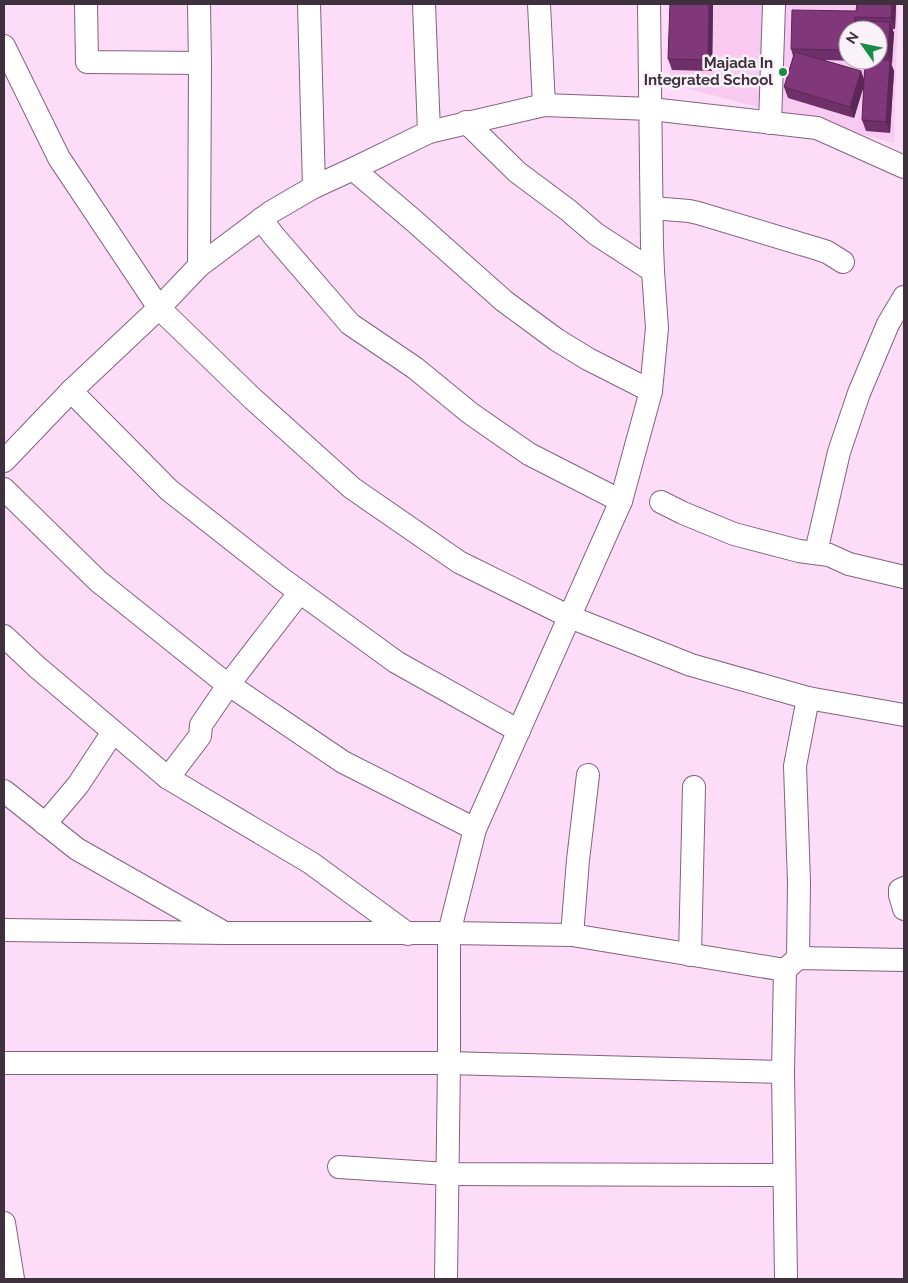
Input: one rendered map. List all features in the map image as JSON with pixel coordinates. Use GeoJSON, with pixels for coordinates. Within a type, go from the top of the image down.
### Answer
{"type":"FeatureCollection","features":[{"type":"Feature","properties":{"kind":"street"},"geometry":{"type":"LineString","coordinates":[[86,4],[87,62],[200,63]]}},
{"type":"Feature","properties":{"kind":"street"},"geometry":{"type":"LineString","coordinates":[[198,4],[200,63],[199,266]]}},
{"type":"Feature","properties":{"kind":"street"},"geometry":{"type":"LineString","coordinates":[[309,4],[314,187]]}},
{"type":"Feature","properties":{"kind":"street"},"geometry":{"type":"LineString","coordinates":[[424,4],[429,132]]}},
{"type":"Feature","properties":{"kind":"street"},"geometry":{"type":"LineString","coordinates":[[539,4],[544,105]]}},
{"type":"Feature","properties":{"kind":"street"},"geometry":{"type":"LineString","coordinates":[[446,1279],[449,933],[475,829],[621,501],[651,392],[657,328],[653,271],[649,4]]}},
{"type":"Feature","properties":{"kind":"street"},"geometry":{"type":"LineString","coordinates":[[770,122],[774,5]]}},
{"type":"Feature","properties":{"kind":"street"},"geometry":{"type":"LineString","coordinates":[[4,46],[59,158],[159,308],[253,399],[352,488],[459,562],[570,617],[691,665],[808,698],[904,715]]}},
{"type":"Feature","properties":{"kind":"street"},"geometry":{"type":"LineString","coordinates":[[4,461],[71,391],[159,308],[199,266],[271,212],[314,187],[429,132],[544,105],[651,109],[817,128],[904,167]]}},
{"type":"Feature","properties":{"kind":"street"},"geometry":{"type":"LineString","coordinates":[[466,122],[516,172],[568,210],[596,234],[653,271]]}},
{"type":"Feature","properties":{"kind":"street"},"geometry":{"type":"LineString","coordinates":[[353,169],[504,301],[557,340],[651,392]]}},
{"type":"Feature","properties":{"kind":"street"},"geometry":{"type":"LineString","coordinates":[[652,208],[689,211],[711,216],[827,252],[843,262]]}},
{"type":"Feature","properties":{"kind":"street"},"geometry":{"type":"LineString","coordinates":[[261,219],[350,324],[415,368],[470,413],[529,454],[621,501]]}},
{"type":"Feature","properties":{"kind":"street"},"geometry":{"type":"LineString","coordinates":[[816,552],[839,452],[859,393],[888,324],[904,297]]}},
{"type":"Feature","properties":{"kind":"street"},"geometry":{"type":"LineString","coordinates":[[71,391],[169,490],[300,592],[396,662],[519,731]]}},
{"type":"Feature","properties":{"kind":"street"},"geometry":{"type":"LineString","coordinates":[[4,489],[98,581],[219,678],[343,762],[475,829]]}},
{"type":"Feature","properties":{"kind":"street"},"geometry":{"type":"LineString","coordinates":[[661,502],[729,532],[799,551],[829,555],[854,566],[904,577]]}},
{"type":"Feature","properties":{"kind":"street"},"geometry":{"type":"LineString","coordinates":[[168,778],[198,738],[202,725],[229,684],[300,592]]}},
{"type":"Feature","properties":{"kind":"street"},"geometry":{"type":"LineString","coordinates":[[4,636],[168,778],[311,863],[408,934]]}},
{"type":"Feature","properties":{"kind":"street"},"geometry":{"type":"LineString","coordinates":[[786,1279],[783,1072],[799,882],[795,766],[808,698]]}},
{"type":"Feature","properties":{"kind":"street"},"geometry":{"type":"LineString","coordinates":[[45,824],[78,785],[114,732]]}},
{"type":"Feature","properties":{"kind":"street"},"geometry":{"type":"LineString","coordinates":[[572,936],[578,860],[588,775]]}},
{"type":"Feature","properties":{"kind":"street"},"geometry":{"type":"LineString","coordinates":[[690,954],[694,787]]}},
{"type":"Feature","properties":{"kind":"street"},"geometry":{"type":"LineString","coordinates":[[4,791],[76,849],[225,934]]}},
{"type":"Feature","properties":{"kind":"street"},"geometry":{"type":"LineString","coordinates":[[904,888],[900,890],[904,909]]}},
{"type":"Feature","properties":{"kind":"street"},"geometry":{"type":"LineString","coordinates":[[4,930],[225,934],[449,933],[572,936],[690,954],[792,964],[904,960]]}},
{"type":"Feature","properties":{"kind":"street"},"geometry":{"type":"LineString","coordinates":[[4,1062],[449,1063],[783,1072]]}},
{"type":"Feature","properties":{"kind":"street"},"geometry":{"type":"LineString","coordinates":[[339,1167],[447,1174],[784,1175]]}},
{"type":"Feature","properties":{"kind":"street"},"geometry":{"type":"LineString","coordinates":[[4,1223],[13,1279]]}},
{"type":"Feature","properties":{"kind":"shaded area","name":"Majada In Integrated School"},"geometry":{"type":"Polygon","coordinates":[[[670,4],[898,4],[894,143],[670,84],[670,4]]]}},
{"type":"Feature","properties":{"kind":"building"},"geometry":{"type":"Polygon","coordinates":[[[670,4],[709,4],[708,60],[668,59],[670,4]]]}},
{"type":"Feature","properties":{"kind":"building"},"geometry":{"type":"Polygon","coordinates":[[[857,4],[892,4],[891,18],[855,17],[855,20],[838,20],[838,50],[791,49],[792,10],[856,11],[857,4]]]}},
{"type":"Feature","properties":{"kind":"building"},"geometry":{"type":"Polygon","coordinates":[[[888,22],[890,22],[888,54],[888,22]]]}},
{"type":"Feature","properties":{"kind":"building"},"geometry":{"type":"Polygon","coordinates":[[[795,52],[838,64],[838,70],[861,71],[850,107],[784,87],[795,52]]]}},
{"type":"Feature","properties":{"kind":"building"},"geometry":{"type":"Polygon","coordinates":[[[888,60],[890,60],[886,122],[862,120],[864,70],[888,70],[888,60]]]}},
{"type":"Feature","properties":{"kind":"place","name":"Majada In Integrated School"},"geometry":{"type":"Point","coordinates":[783,72]}}]}
